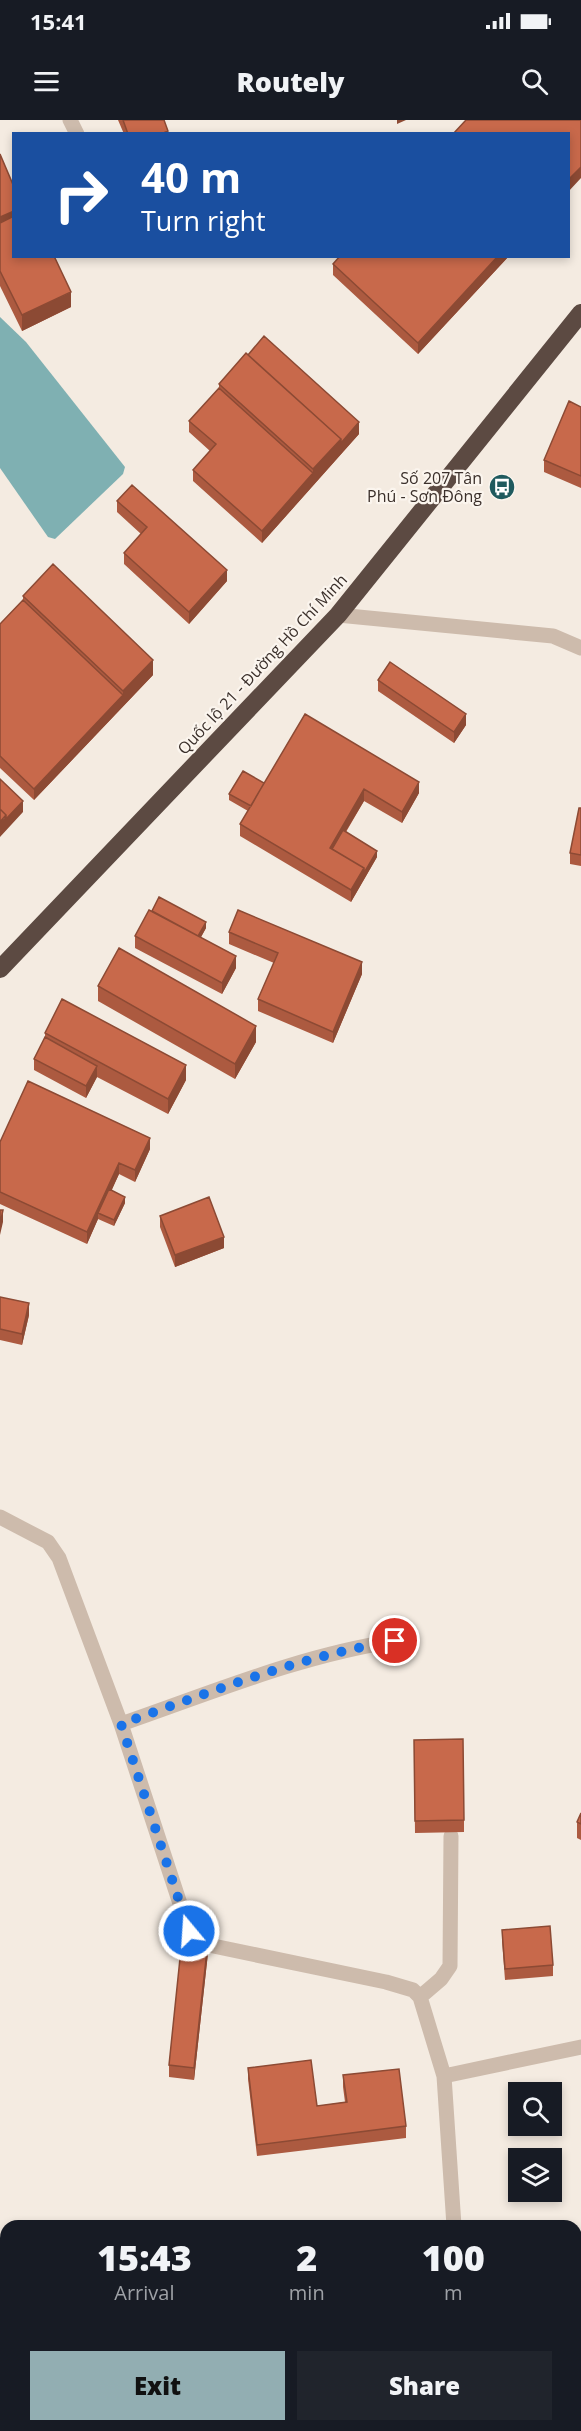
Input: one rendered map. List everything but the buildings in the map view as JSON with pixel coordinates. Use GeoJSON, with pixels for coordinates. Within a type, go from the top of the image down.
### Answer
{"type":"FeatureCollection","features":[{"type":"Feature","properties":{"kind":"highway","name":"Quốc lộ 21 - Đường Hồ Chí Minh"},"geometry":{"type":"LineString","coordinates":[[0,969],[338,615],[581,314]]}},
{"type":"Feature","properties":{"kind":"street"},"geometry":{"type":"LineString","coordinates":[[338,615],[553,636],[581,648]]}},
{"type":"Feature","properties":{"kind":"street"},"geometry":{"type":"LineString","coordinates":[[0,1517],[48,1542],[59,1558],[121,1724],[189,1931],[199,1943],[403,1986],[413,1990],[420,1997],[444,2076],[454,2220]]}},
{"type":"Feature","properties":{"kind":"street"},"geometry":{"type":"LineString","coordinates":[[121,1724],[277,1669],[370,1645],[395,1641]]}},
{"type":"Feature","properties":{"kind":"street"},"geometry":{"type":"LineString","coordinates":[[420,1997],[441,1979],[450,1966],[451,1836]]}},
{"type":"Feature","properties":{"kind":"street"},"geometry":{"type":"LineString","coordinates":[[444,2076],[581,2047]]}},
{"type":"Feature","properties":{"kind":"water"},"geometry":{"type":"Polygon","coordinates":[[[0,317],[26,342],[125,467],[123,474],[55,539],[48,537],[0,468],[0,317]]]}},
{"type":"Feature","properties":{"kind":"place","name":"Số 207 Tân Phú - Sơn Đông"},"geometry":{"type":"Point","coordinates":[502,487]}},
{"type":"Feature","properties":{"kind":"route"},"geometry":{"type":"LineString","coordinates":[[189,1931],[121,1724],[277,1669],[370,1645],[395,1641]]}}]}
